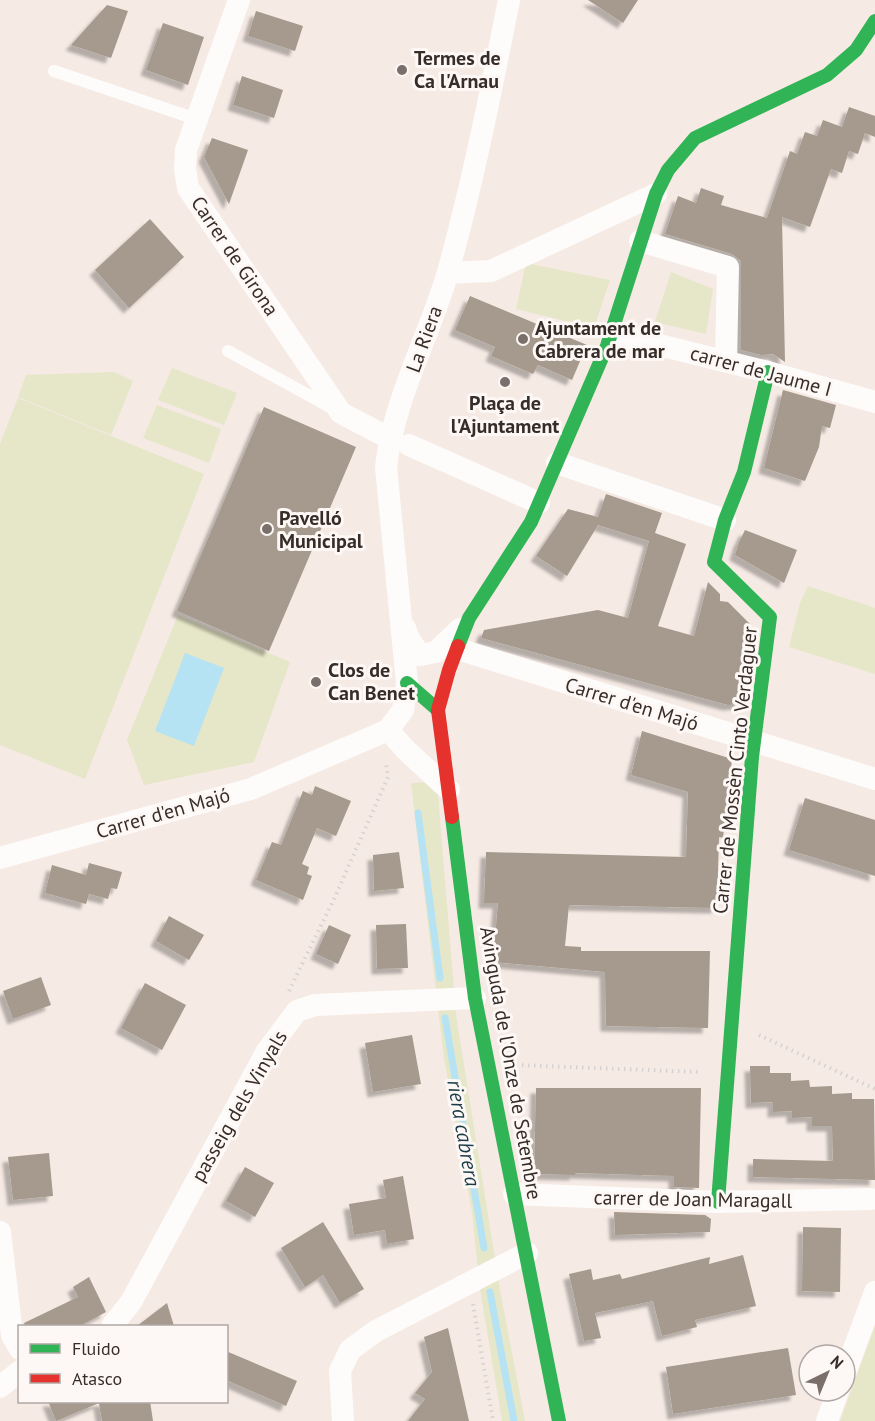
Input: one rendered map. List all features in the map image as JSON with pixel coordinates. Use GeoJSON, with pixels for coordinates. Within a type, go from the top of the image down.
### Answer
{"type":"FeatureCollection","features":[{"type":"Feature","properties":{"kind":"street","name":"Carrer de Girona"},"geometry":{"type":"LineString","coordinates":[[239,0],[186,150],[185,169],[188,188],[341,413],[539,503]]}},
{"type":"Feature","properties":{"kind":"street","name":"La Riera"},"geometry":{"type":"LineString","coordinates":[[383,731],[404,710],[406,683],[386,467],[399,441],[448,273],[489,103],[509,0]]}},
{"type":"Feature","properties":{"kind":"street"},"geometry":{"type":"LineString","coordinates":[[398,606],[409,639],[420,655],[436,652],[469,618],[531,522],[611,333],[656,194],[668,170],[695,138],[827,75],[856,50],[871,27]]}},
{"type":"Feature","properties":{"kind":"street"},"geometry":{"type":"LineString","coordinates":[[448,273],[491,271],[656,194]]}},
{"type":"Feature","properties":{"kind":"street"},"geometry":{"type":"LineString","coordinates":[[640,241],[728,267],[726,361]]}},
{"type":"Feature","properties":{"kind":"street","name":"carrer de Jaume I"},"geometry":{"type":"LineString","coordinates":[[611,333],[726,361],[875,402]]}},
{"type":"Feature","properties":{"kind":"street","name":"Carrer de Mossèn Cinto Verdaguer"},"geometry":{"type":"LineString","coordinates":[[718,1202],[754,742],[770,617],[714,562],[725,520],[744,472],[768,372]]}},
{"type":"Feature","properties":{"kind":"street"},"geometry":{"type":"LineString","coordinates":[[557,464],[725,520]]}},
{"type":"Feature","properties":{"kind":"street"},"geometry":{"type":"LineString","coordinates":[[406,683],[438,710],[449,670],[469,618]]}},
{"type":"Feature","properties":{"kind":"street","name":"Carrer d'en Majó"},"geometry":{"type":"LineString","coordinates":[[458,650],[875,779]]}},
{"type":"Feature","properties":{"kind":"street","name":"Avinguda de l'Onze de Setembre"},"geometry":{"type":"LineString","coordinates":[[438,710],[449,790],[467,998],[488,1065],[559,1421]]}},
{"type":"Feature","properties":{"kind":"street"},"geometry":{"type":"LineString","coordinates":[[383,731],[449,790]]}},
{"type":"Feature","properties":{"kind":"street","name":"Carrer d'en Majó"},"geometry":{"type":"LineString","coordinates":[[0,858],[251,789],[383,731]]}},
{"type":"Feature","properties":{"kind":"street"},"geometry":{"type":"LineString","coordinates":[[406,750],[442,746]]}},
{"type":"Feature","properties":{"kind":"street","name":"passeig dels Vinyals"},"geometry":{"type":"LineString","coordinates":[[113,1325],[131,1302],[267,1051],[297,1011],[315,1005],[467,998]]}},
{"type":"Feature","properties":{"kind":"street","name":"carrer de Joan Maragall"},"geometry":{"type":"LineString","coordinates":[[514,1194],[718,1202],[872,1199]]}},
{"type":"Feature","properties":{"kind":"street"},"geometry":{"type":"LineString","coordinates":[[1,1246],[12,1335],[18,1346]]}},
{"type":"Feature","properties":{"kind":"street"},"geometry":{"type":"LineString","coordinates":[[343,1421],[340,1371],[350,1350],[376,1332],[527,1253]]}},
{"type":"Feature","properties":{"kind":"street"},"geometry":{"type":"LineString","coordinates":[[856,1343],[875,1292]]}},
{"type":"Feature","properties":{"kind":"street"},"geometry":{"type":"LineString","coordinates":[[0,1387],[18,1373]]}},
{"type":"Feature","properties":{"kind":"street"},"geometry":{"type":"LineString","coordinates":[[827,1421],[834,1403]]}},
{"type":"Feature","properties":{"kind":"lane"},"geometry":{"type":"LineString","coordinates":[[855,26],[871,27]]}},
{"type":"Feature","properties":{"kind":"lane"},"geometry":{"type":"LineString","coordinates":[[54,71],[196,119]]}},
{"type":"Feature","properties":{"kind":"lane"},"geometry":{"type":"LineString","coordinates":[[228,351],[341,413]]}},
{"type":"Feature","properties":{"kind":"path"},"geometry":{"type":"LineString","coordinates":[[297,1011],[288,992],[335,897],[388,777],[383,731]]}},
{"type":"Feature","properties":{"kind":"path"},"geometry":{"type":"LineString","coordinates":[[732,1022],[875,1089]]}},
{"type":"Feature","properties":{"kind":"path"},"geometry":{"type":"LineString","coordinates":[[488,1065],[728,1073]]}},
{"type":"Feature","properties":{"kind":"path"},"geometry":{"type":"LineString","coordinates":[[467,1284],[473,1305],[493,1421]]}},
{"type":"Feature","properties":{"kind":"green space"},"geometry":{"type":"Polygon","coordinates":[[[526,263],[610,280],[594,328],[516,309],[526,263]]]}},
{"type":"Feature","properties":{"kind":"green space"},"geometry":{"type":"Polygon","coordinates":[[[671,272],[713,289],[706,334],[655,322],[671,272]]]}},
{"type":"Feature","properties":{"kind":"green space"},"geometry":{"type":"Polygon","coordinates":[[[172,368],[237,393],[224,425],[158,400],[172,368]]]}},
{"type":"Feature","properties":{"kind":"green space"},"geometry":{"type":"Polygon","coordinates":[[[114,372],[133,381],[111,435],[18,397],[26,375],[114,372]]]}},
{"type":"Feature","properties":{"kind":"green space"},"geometry":{"type":"Polygon","coordinates":[[[18,398],[204,474],[85,779],[0,745],[0,444],[18,398]]]}},
{"type":"Feature","properties":{"kind":"green space"},"geometry":{"type":"Polygon","coordinates":[[[157,405],[221,429],[209,463],[143,438],[157,405]]]}},
{"type":"Feature","properties":{"kind":"green space"},"geometry":{"type":"Polygon","coordinates":[[[808,586],[875,608],[875,674],[789,647],[800,603],[808,586]]]}},
{"type":"Feature","properties":{"kind":"green space"},"geometry":{"type":"Polygon","coordinates":[[[178,615],[290,662],[254,762],[144,785],[127,740],[178,615]]]}},
{"type":"Feature","properties":{"kind":"green space"},"geometry":{"type":"Polygon","coordinates":[[[437,782],[456,1015],[500,1290],[525,1421],[502,1421],[480,1289],[472,1212],[444,1058],[411,783],[437,782]]]}},
{"type":"Feature","properties":{"kind":"green space"},"geometry":{"type":"Polygon","coordinates":[[[875,1326],[875,1421],[840,1421],[847,1403],[857,1403],[857,1375],[875,1326]]]}},
{"type":"Feature","properties":{"kind":"water"},"geometry":{"type":"Polygon","coordinates":[[[185,653],[224,668],[194,746],[155,731],[185,653]]]}},
{"type":"Feature","properties":{"kind":"building"},"geometry":{"type":"Polygon","coordinates":[[[588,0],[638,0],[623,23],[588,0]]]}},
{"type":"Feature","properties":{"kind":"building"},"geometry":{"type":"Polygon","coordinates":[[[107,5],[128,11],[111,58],[71,45],[107,5]]]}},
{"type":"Feature","properties":{"kind":"building"},"geometry":{"type":"Polygon","coordinates":[[[256,11],[303,26],[295,51],[248,36],[256,11]]]}},
{"type":"Feature","properties":{"kind":"building"},"geometry":{"type":"Polygon","coordinates":[[[163,23],[204,37],[188,85],[146,70],[163,23]]]}},
{"type":"Feature","properties":{"kind":"building"},"geometry":{"type":"Polygon","coordinates":[[[242,76],[283,90],[274,118],[233,105],[242,76]]]}},
{"type":"Feature","properties":{"kind":"building"},"geometry":{"type":"Polygon","coordinates":[[[849,107],[875,116],[875,137],[865,133],[858,154],[849,151],[842,173],[831,169],[810,227],[782,217],[785,362],[773,354],[761,355],[741,350],[741,261],[732,254],[665,234],[678,196],[696,203],[701,188],[724,196],[721,205],[767,218],[790,151],[797,154],[805,132],[817,136],[823,120],[842,127],[849,107]]]}},
{"type":"Feature","properties":{"kind":"building"},"geometry":{"type":"Polygon","coordinates":[[[212,138],[248,150],[229,204],[204,157],[212,138]]]}},
{"type":"Feature","properties":{"kind":"building"},"geometry":{"type":"Polygon","coordinates":[[[150,219],[184,257],[129,308],[95,270],[150,219]]]}},
{"type":"Feature","properties":{"kind":"building","name":"Ajuntament de Cabrera de mar"},"geometry":{"type":"Polygon","coordinates":[[[470,296],[587,345],[572,380],[538,365],[533,374],[491,356],[495,347],[455,330],[470,296]]]}},
{"type":"Feature","properties":{"kind":"building"},"geometry":{"type":"Polygon","coordinates":[[[783,390],[836,405],[830,428],[822,426],[819,447],[805,481],[764,468],[783,390]]]}},
{"type":"Feature","properties":{"kind":"building","name":"Pavelló Municipal"},"geometry":{"type":"Polygon","coordinates":[[[264,407],[356,447],[269,651],[177,611],[264,407]]]}},
{"type":"Feature","properties":{"kind":"building"},"geometry":{"type":"Polygon","coordinates":[[[606,494],[662,513],[655,533],[686,544],[658,626],[694,636],[708,582],[720,594],[720,601],[728,602],[750,624],[740,704],[728,705],[481,638],[484,630],[598,610],[628,618],[649,541],[598,525],[567,576],[536,556],[568,509],[598,517],[606,494]]]}},
{"type":"Feature","properties":{"kind":"building"},"geometry":{"type":"Polygon","coordinates":[[[745,530],[797,550],[784,583],[735,555],[745,530]]]}},
{"type":"Feature","properties":{"kind":"building"},"geometry":{"type":"Polygon","coordinates":[[[642,731],[732,759],[723,838],[719,837],[717,908],[569,905],[565,946],[581,947],[581,951],[710,951],[708,1028],[606,1026],[605,972],[493,962],[498,903],[484,903],[486,852],[686,857],[688,792],[631,775],[642,731]]]}},
{"type":"Feature","properties":{"kind":"building"},"geometry":{"type":"Polygon","coordinates":[[[315,786],[351,801],[336,836],[317,828],[302,864],[309,867],[307,874],[312,876],[303,900],[256,880],[272,842],[281,845],[303,791],[312,795],[315,786]]]}},
{"type":"Feature","properties":{"kind":"building"},"geometry":{"type":"Polygon","coordinates":[[[805,798],[875,820],[875,876],[789,850],[805,798]]]}},
{"type":"Feature","properties":{"kind":"building"},"geometry":{"type":"Polygon","coordinates":[[[399,852],[404,888],[374,891],[373,855],[399,852]]]}},
{"type":"Feature","properties":{"kind":"building"},"geometry":{"type":"Polygon","coordinates":[[[89,863],[122,872],[117,889],[111,888],[108,899],[89,894],[86,904],[45,893],[52,865],[86,875],[89,863]]]}},
{"type":"Feature","properties":{"kind":"building"},"geometry":{"type":"Polygon","coordinates":[[[169,916],[204,935],[189,960],[156,941],[169,916]]]}},
{"type":"Feature","properties":{"kind":"building"},"geometry":{"type":"Polygon","coordinates":[[[406,924],[408,968],[377,969],[376,925],[406,924]]]}},
{"type":"Feature","properties":{"kind":"building"},"geometry":{"type":"Polygon","coordinates":[[[329,925],[351,935],[338,964],[316,954],[329,925]]]}},
{"type":"Feature","properties":{"kind":"building"},"geometry":{"type":"Polygon","coordinates":[[[41,977],[51,1005],[13,1019],[3,991],[41,977]]]}},
{"type":"Feature","properties":{"kind":"building"},"geometry":{"type":"Polygon","coordinates":[[[145,983],[186,1005],[162,1050],[121,1028],[145,983]]]}},
{"type":"Feature","properties":{"kind":"building"},"geometry":{"type":"Polygon","coordinates":[[[412,1035],[421,1084],[373,1092],[365,1043],[412,1035]]]}},
{"type":"Feature","properties":{"kind":"building"},"geometry":{"type":"Polygon","coordinates":[[[750,1066],[770,1066],[770,1073],[791,1073],[791,1081],[809,1080],[810,1087],[832,1086],[832,1094],[852,1093],[852,1099],[874,1099],[875,1180],[753,1177],[753,1159],[833,1161],[832,1126],[812,1126],[812,1117],[792,1118],[792,1111],[773,1112],[773,1102],[751,1103],[750,1066]]]}},
{"type":"Feature","properties":{"kind":"building"},"geometry":{"type":"Polygon","coordinates":[[[536,1088],[701,1088],[699,1188],[674,1187],[674,1176],[534,1174],[536,1088]]]}},
{"type":"Feature","properties":{"kind":"building"},"geometry":{"type":"Polygon","coordinates":[[[49,1153],[53,1196],[13,1200],[8,1157],[49,1153]]]}},
{"type":"Feature","properties":{"kind":"building"},"geometry":{"type":"Polygon","coordinates":[[[245,1167],[274,1183],[255,1217],[226,1201],[245,1167]]]}},
{"type":"Feature","properties":{"kind":"building"},"geometry":{"type":"Polygon","coordinates":[[[403,1176],[414,1239],[387,1244],[385,1230],[354,1235],[349,1204],[386,1198],[383,1180],[403,1176]]]}},
{"type":"Feature","properties":{"kind":"building"},"geometry":{"type":"Polygon","coordinates":[[[614,1212],[705,1215],[711,1219],[710,1232],[615,1235],[614,1212]]]}},
{"type":"Feature","properties":{"kind":"building"},"geometry":{"type":"Polygon","coordinates":[[[323,1222],[364,1289],[340,1303],[323,1275],[305,1287],[281,1248],[323,1222]]]}},
{"type":"Feature","properties":{"kind":"building"},"geometry":{"type":"Polygon","coordinates":[[[803,1227],[841,1228],[840,1292],[802,1291],[803,1227]]]}},
{"type":"Feature","properties":{"kind":"building"},"geometry":{"type":"Polygon","coordinates":[[[743,1255],[756,1306],[695,1320],[697,1327],[662,1336],[653,1301],[595,1313],[601,1338],[584,1341],[569,1274],[591,1269],[593,1280],[620,1274],[622,1279],[710,1257],[709,1264],[743,1255]]]}},
{"type":"Feature","properties":{"kind":"building"},"geometry":{"type":"Polygon","coordinates":[[[89,1277],[106,1312],[82,1325],[25,1325],[24,1323],[78,1297],[73,1287],[89,1277]]]}},
{"type":"Feature","properties":{"kind":"building"},"geometry":{"type":"Polygon","coordinates":[[[167,1303],[174,1325],[138,1325],[167,1303]]]}},
{"type":"Feature","properties":{"kind":"building"},"geometry":{"type":"Polygon","coordinates":[[[448,1328],[469,1421],[408,1421],[425,1399],[415,1393],[432,1372],[424,1337],[448,1328]]]}},
{"type":"Feature","properties":{"kind":"building"},"geometry":{"type":"Polygon","coordinates":[[[788,1348],[796,1395],[673,1414],[666,1367],[788,1348]]]}},
{"type":"Feature","properties":{"kind":"building"},"geometry":{"type":"Polygon","coordinates":[[[228,1352],[297,1381],[286,1406],[228,1381],[228,1352]]]}},
{"type":"Feature","properties":{"kind":"building"},"geometry":{"type":"Polygon","coordinates":[[[49,1403],[99,1403],[56,1421],[49,1403]]]}},
{"type":"Feature","properties":{"kind":"building"},"geometry":{"type":"Polygon","coordinates":[[[99,1403],[150,1403],[153,1421],[102,1421],[99,1403]]]}},
{"type":"Feature","properties":{"kind":"waterway","name":"riera cabrera"},"geometry":{"type":"LineString","coordinates":[[418,813],[440,978]]}},
{"type":"Feature","properties":{"kind":"waterway","name":"riera cabrera"},"geometry":{"type":"LineString","coordinates":[[445,1018],[484,1248]]}},
{"type":"Feature","properties":{"kind":"waterway","name":"riera cabrera"},"geometry":{"type":"LineString","coordinates":[[490,1292],[514,1421]]}},
{"type":"Feature","properties":{"kind":"traffic: fast"},"geometry":{"type":"LineString","coordinates":[[458,646],[469,618],[531,522],[607,346],[656,194],[668,170],[695,138],[827,75],[856,50],[875,21]]}},
{"type":"Feature","properties":{"kind":"traffic: fast"},"geometry":{"type":"LineString","coordinates":[[718,1202],[752,757],[770,617],[714,562],[725,520],[744,472],[768,372]]}},
{"type":"Feature","properties":{"kind":"traffic: fast"},"geometry":{"type":"LineString","coordinates":[[407,683],[438,710]]}},
{"type":"Feature","properties":{"kind":"traffic: fast"},"geometry":{"type":"LineString","coordinates":[[452,817],[475,998],[559,1421]]}},
{"type":"Feature","properties":{"kind":"traffic: jam"},"geometry":{"type":"LineString","coordinates":[[452,817],[438,710],[458,646]]}},
{"type":"Feature","properties":{"kind":"place","name":"Termes de Ca l'Arnau"},"geometry":{"type":"Point","coordinates":[402,70]}},
{"type":"Feature","properties":{"kind":"place","name":"Ajuntament de Cabrera de mar"},"geometry":{"type":"Point","coordinates":[523,339]}},
{"type":"Feature","properties":{"kind":"place","name":"Plaça de l'Ajuntament"},"geometry":{"type":"Point","coordinates":[505,382]}},
{"type":"Feature","properties":{"kind":"place","name":"Pavelló Municipal"},"geometry":{"type":"Point","coordinates":[267,529]}},
{"type":"Feature","properties":{"kind":"place","name":"Clos de Can Benet"},"geometry":{"type":"Point","coordinates":[316,682]}}]}
